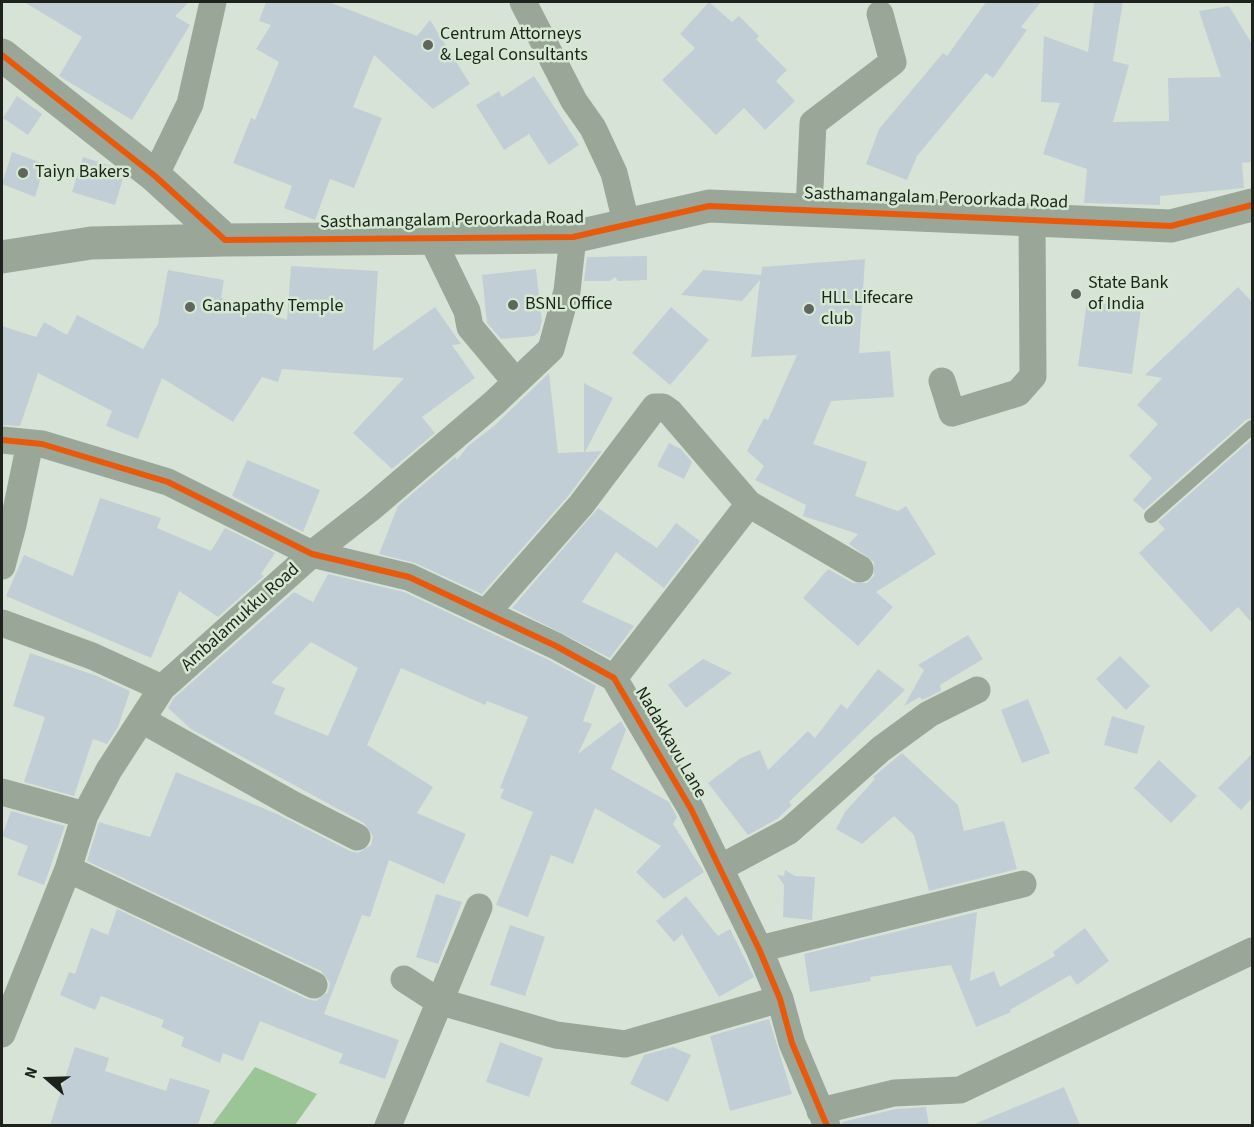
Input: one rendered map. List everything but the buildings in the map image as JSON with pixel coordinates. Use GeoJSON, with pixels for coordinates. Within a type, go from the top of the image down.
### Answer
{"type":"FeatureCollection","features":[{"type":"Feature","properties":{"kind":"street"},"geometry":{"type":"LineString","coordinates":[[155,176],[190,104],[213,2]]}},
{"type":"Feature","properties":{"kind":"street"},"geometry":{"type":"LineString","coordinates":[[523,2],[574,101],[593,128],[614,174],[627,226]]}},
{"type":"Feature","properties":{"kind":"street"},"geometry":{"type":"LineString","coordinates":[[809,210],[813,123],[893,62],[880,14]]}},
{"type":"Feature","properties":{"kind":"street"},"geometry":{"type":"LineString","coordinates":[[2,54],[155,176],[225,240]]}},
{"type":"Feature","properties":{"kind":"street","name":"Sasthamangalam Peroorkada Road"},"geometry":{"type":"LineString","coordinates":[[2,257],[91,243],[573,237],[709,206],[1032,218],[1172,226],[1252,205]]}},
{"type":"Feature","properties":{"kind":"street"},"geometry":{"type":"LineString","coordinates":[[942,381],[952,413],[1018,393],[1033,376],[1032,218]]}},
{"type":"Feature","properties":{"kind":"street","name":"Ambalamukku Road"},"geometry":{"type":"LineString","coordinates":[[2,1034],[68,869],[85,815],[109,770],[162,688],[312,554],[370,508],[551,349],[567,291],[573,237]]}},
{"type":"Feature","properties":{"kind":"street"},"geometry":{"type":"LineString","coordinates":[[432,239],[467,311],[470,327],[516,382]]}},
{"type":"Feature","properties":{"kind":"street"},"geometry":{"type":"LineString","coordinates":[[486,613],[581,505],[655,407],[663,407],[670,412],[708,453],[749,504],[860,569]]}},
{"type":"Feature","properties":{"kind":"street","name":"Nadakkavu Lane"},"geometry":{"type":"LineString","coordinates":[[2,440],[42,444],[168,482],[312,554],[409,577],[556,646],[614,678],[691,809],[759,949],[780,999],[792,1043],[824,1118]]}},
{"type":"Feature","properties":{"kind":"street"},"geometry":{"type":"LineString","coordinates":[[2,566],[14,525],[30,443]]}},
{"type":"Feature","properties":{"kind":"street"},"geometry":{"type":"LineString","coordinates":[[614,678],[749,504]]}},
{"type":"Feature","properties":{"kind":"street"},"geometry":{"type":"LineString","coordinates":[[2,623],[92,656],[162,688]]}},
{"type":"Feature","properties":{"kind":"street"},"geometry":{"type":"LineString","coordinates":[[720,868],[789,831],[881,749],[929,714],[977,690]]}},
{"type":"Feature","properties":{"kind":"street"},"geometry":{"type":"LineString","coordinates":[[142,720],[294,805],[357,837]]}},
{"type":"Feature","properties":{"kind":"street"},"geometry":{"type":"LineString","coordinates":[[2,792],[85,815]]}},
{"type":"Feature","properties":{"kind":"street"},"geometry":{"type":"LineString","coordinates":[[68,869],[314,985]]}},
{"type":"Feature","properties":{"kind":"street"},"geometry":{"type":"LineString","coordinates":[[759,949],[1023,884]]}},
{"type":"Feature","properties":{"kind":"street"},"geometry":{"type":"LineString","coordinates":[[388,1125],[479,907]]}},
{"type":"Feature","properties":{"kind":"street"},"geometry":{"type":"LineString","coordinates":[[824,1118],[894,1093],[960,1090],[1252,951]]}},
{"type":"Feature","properties":{"kind":"street"},"geometry":{"type":"LineString","coordinates":[[404,978],[438,1001],[556,1035],[625,1044],[780,999]]}},
{"type":"Feature","properties":{"kind":"lane"},"geometry":{"type":"LineString","coordinates":[[1151,516],[1252,427]]}},
{"type":"Feature","properties":{"kind":"shaded area"},"geometry":{"type":"Polygon","coordinates":[[[255,1067],[317,1094],[295,1125],[212,1125],[255,1067]]]}},
{"type":"Feature","properties":{"kind":"cycle path"},"geometry":{"type":"LineString","coordinates":[[2,55],[155,176],[225,240],[573,237],[709,206],[1171,226],[1252,205]]}},
{"type":"Feature","properties":{"kind":"cycle path"},"geometry":{"type":"LineString","coordinates":[[2,440],[42,444],[168,482],[312,554],[409,577],[556,646],[614,678],[691,809],[759,949],[780,999],[792,1043],[827,1126]]}},
{"type":"Feature","properties":{"kind":"place","name":"Centrum Attorneys & Legal Consultants"},"geometry":{"type":"Point","coordinates":[428,45]}},
{"type":"Feature","properties":{"kind":"place","name":"Taiyn Bakers"},"geometry":{"type":"Point","coordinates":[23,173]}},
{"type":"Feature","properties":{"kind":"place","name":"State Bank of India"},"geometry":{"type":"Point","coordinates":[1076,294]}},
{"type":"Feature","properties":{"kind":"place","name":"BSNL Office"},"geometry":{"type":"Point","coordinates":[513,305]}},
{"type":"Feature","properties":{"kind":"place","name":"Ganapathy Temple"},"geometry":{"type":"Point","coordinates":[190,307]}},
{"type":"Feature","properties":{"kind":"place","name":"HLL Lifecare club"},"geometry":{"type":"Point","coordinates":[809,309]}}]}
